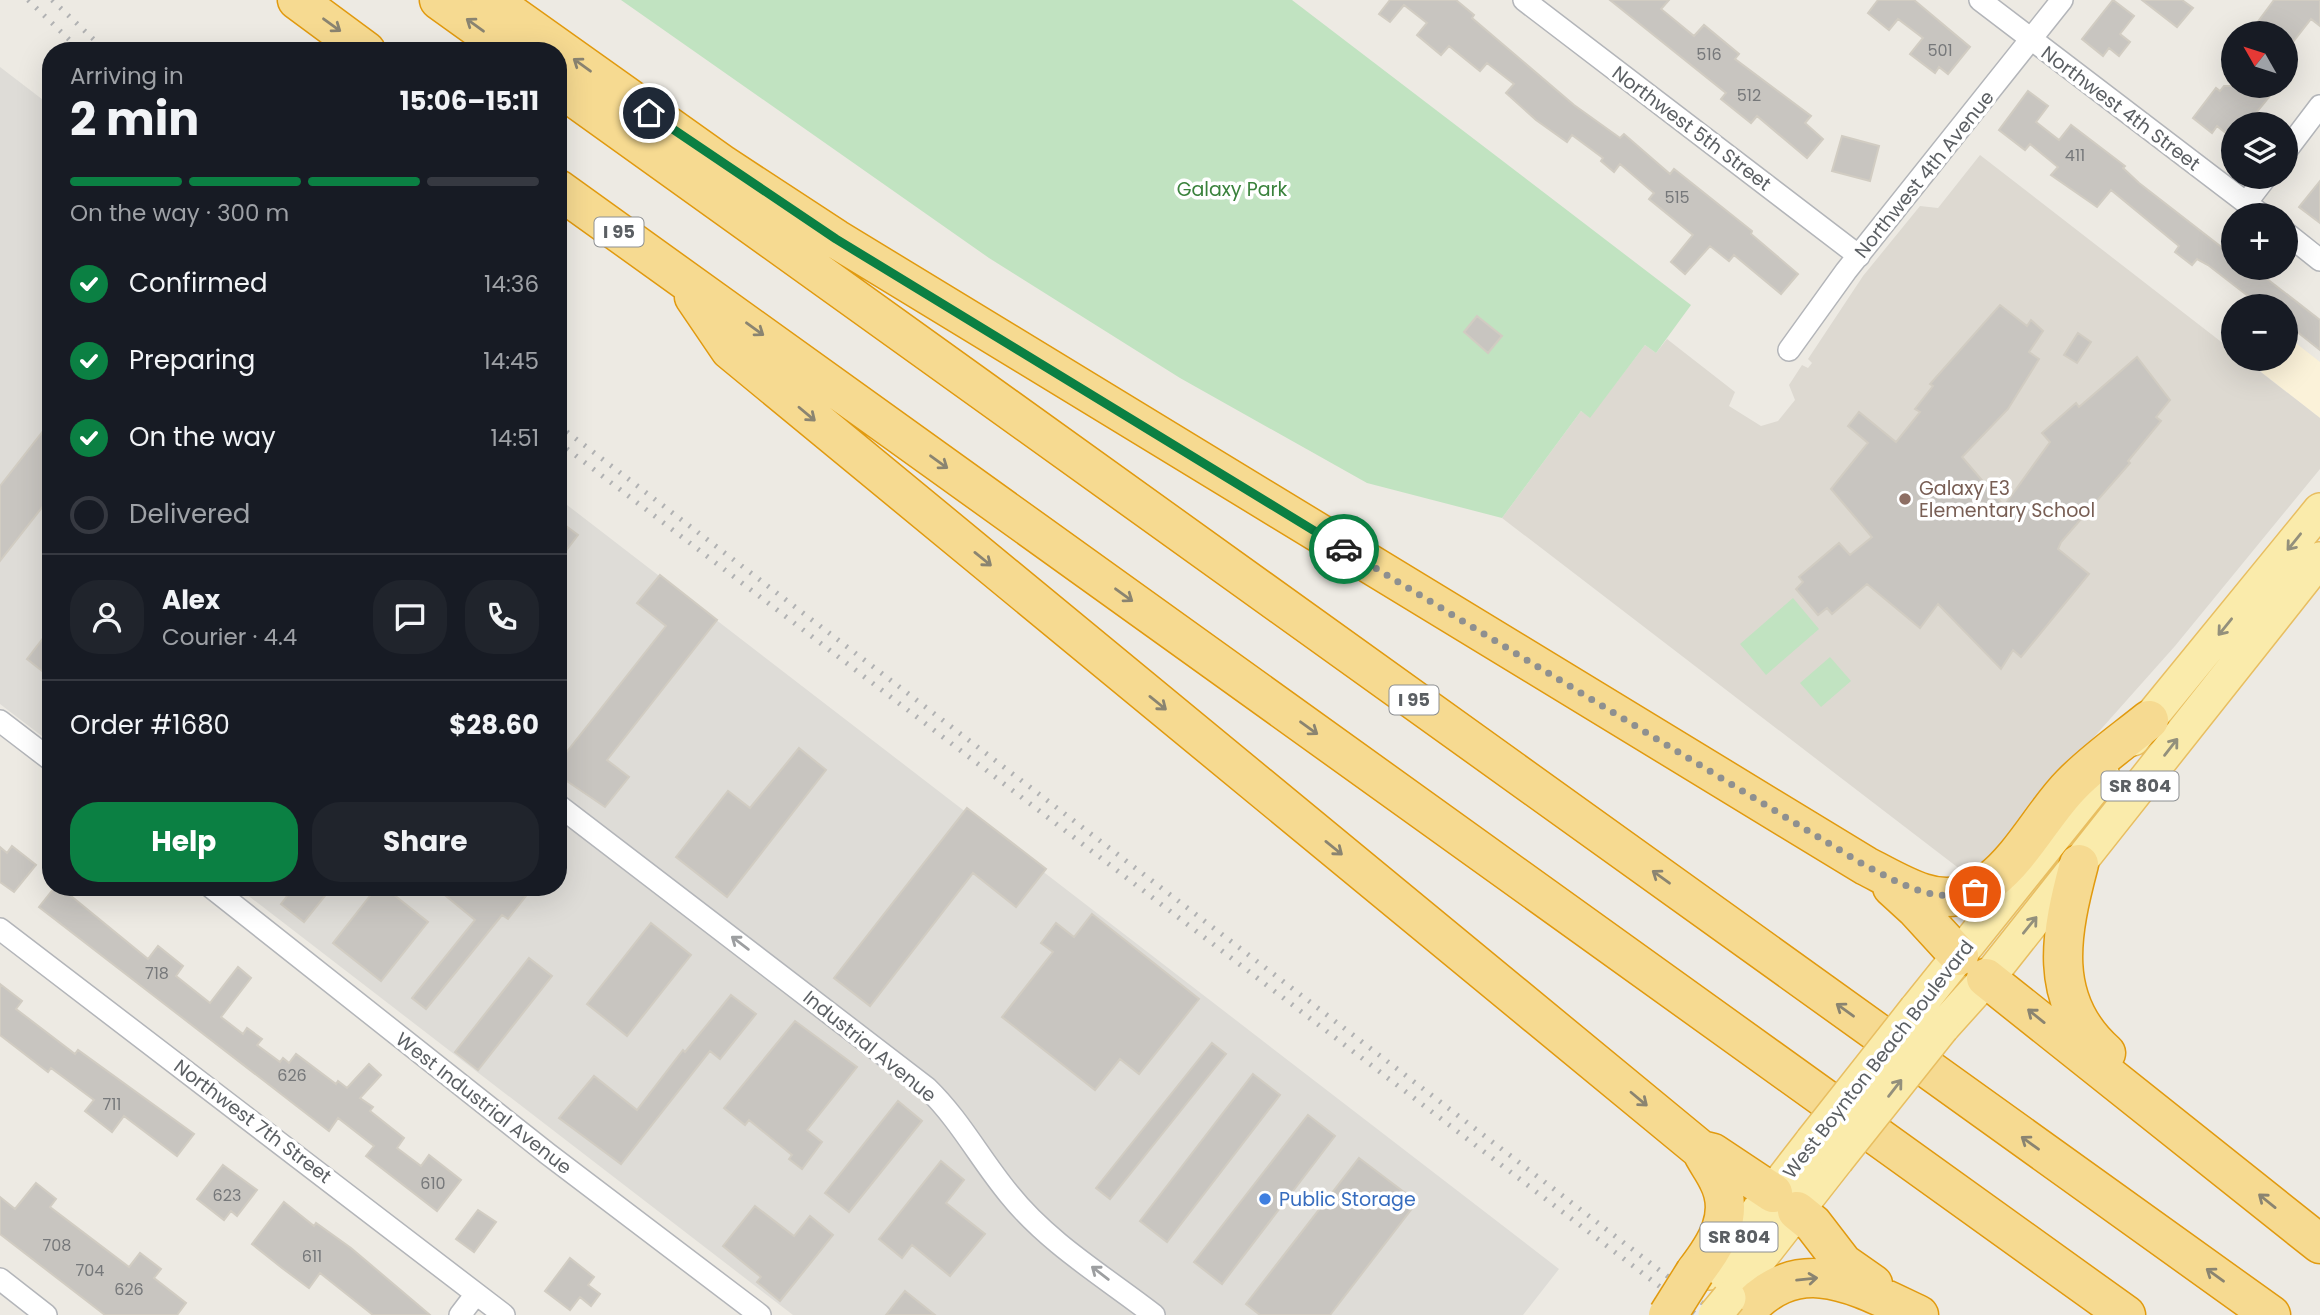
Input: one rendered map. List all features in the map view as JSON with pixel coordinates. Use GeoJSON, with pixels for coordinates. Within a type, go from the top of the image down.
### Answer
{"type":"FeatureCollection","features":[{"type":"Feature","properties":{"kind":"highway"},"geometry":{"type":"LineString","coordinates":[[297,0],[354,42]]}},
{"type":"Feature","properties":{"kind":"highway"},"geometry":{"type":"LineString","coordinates":[[439,0],[497,42]]}},
{"type":"Feature","properties":{"kind":"highway"},"geometry":{"type":"LineString","coordinates":[[491,0],[550,42]]}},
{"type":"Feature","properties":{"kind":"highway"},"geometry":{"type":"LineString","coordinates":[[567,54],[723,165],[836,239],[1866,866],[1933,896],[1956,896],[1975,892],[1999,874],[2071,785],[2149,720]]}},
{"type":"Feature","properties":{"kind":"highway","name":"I 95"},"geometry":{"type":"LineString","coordinates":[[567,92],[2270,1315]]}},
{"type":"Feature","properties":{"kind":"highway","name":"I 95"},"geometry":{"type":"LineString","coordinates":[[567,194],[2126,1315]]}},
{"type":"Feature","properties":{"kind":"highway"},"geometry":{"type":"LineString","coordinates":[[679,275],[730,350],[1701,1150],[1723,1190],[1725,1213],[1720,1236],[1722,1298]]}},
{"type":"Feature","properties":{"kind":"highway"},"geometry":{"type":"LineString","coordinates":[[2079,864],[2062,938],[2063,971],[2072,1005],[2095,1043],[2127,1071],[2185,1135]]}},
{"type":"Feature","properties":{"kind":"highway"},"geometry":{"type":"LineString","coordinates":[[1866,866],[1915,908],[1972,967],[2320,1244]]}},
{"type":"Feature","properties":{"kind":"highway"},"geometry":{"type":"LineString","coordinates":[[1701,1150],[1713,1153],[1785,1202],[1813,1224],[1843,1263],[1920,1315]]}},
{"type":"Feature","properties":{"kind":"highway"},"geometry":{"type":"LineString","coordinates":[[1671,1315],[1722,1298],[1779,1286],[1801,1278],[1821,1277],[1857,1286],[1920,1315]]}},
{"type":"Feature","properties":{"kind":"main road","name":"West Boynton Beach Boulevard"},"geometry":{"type":"LineString","coordinates":[[1722,1298],[1785,1202],[1972,967],[2149,720],[2320,510]]}},
{"type":"Feature","properties":{"kind":"main road","name":"West Boynton Beach Boulevard"},"geometry":{"type":"LineString","coordinates":[[1972,967],[2079,864],[2320,559]]}},
{"type":"Feature","properties":{"kind":"street","name":"Northwest 5th Street"},"geometry":{"type":"LineString","coordinates":[[1524,0],[1858,256]]}},
{"type":"Feature","properties":{"kind":"street","name":"Northwest 4th Street"},"geometry":{"type":"LineString","coordinates":[[1980,0],[2246,203]]}},
{"type":"Feature","properties":{"kind":"street","name":"Northwest 4th Avenue"},"geometry":{"type":"LineString","coordinates":[[1789,350],[1858,256],[2062,0]]}},
{"type":"Feature","properties":{"kind":"street"},"geometry":{"type":"LineString","coordinates":[[2298,135],[2320,106]]}},
{"type":"Feature","properties":{"kind":"street"},"geometry":{"type":"LineString","coordinates":[[2298,243],[2320,260]]}},
{"type":"Feature","properties":{"kind":"street"},"geometry":{"type":"LineString","coordinates":[[0,721],[42,753]]}},
{"type":"Feature","properties":{"kind":"street","name":"Industrial Avenue"},"geometry":{"type":"LineString","coordinates":[[567,812],[927,1088],[950,1111],[1009,1195],[1031,1217],[1154,1315]]}},
{"type":"Feature","properties":{"kind":"street","name":"West Industrial Avenue"},"geometry":{"type":"LineString","coordinates":[[222,896],[548,1154],[760,1315]]}},
{"type":"Feature","properties":{"kind":"street","name":"Northwest 7th Street"},"geometry":{"type":"LineString","coordinates":[[0,929],[504,1315]]}},
{"type":"Feature","properties":{"kind":"street"},"geometry":{"type":"LineString","coordinates":[[0,1279],[46,1315]]}},
{"type":"Feature","properties":{"kind":"street"},"geometry":{"type":"LineString","coordinates":[[460,1315],[476,1294]]}},
{"type":"Feature","properties":{"kind":"shaded area"},"geometry":{"type":"Polygon","coordinates":[[[0,67],[42,99],[42,736],[0,704],[0,67]]]}},
{"type":"Feature","properties":{"kind":"shaded area","name":"Galaxy E3 Elementary School"},"geometry":{"type":"Polygon","coordinates":[[[1980,155],[2221,342],[2221,371],[2259,371],[2320,418],[2320,469],[2175,646],[2086,746],[1989,863],[1965,873],[1502,518],[1581,411],[1590,417],[1645,345],[1656,353],[1667,339],[1735,392],[1729,406],[1761,426],[1778,421],[1795,400],[1789,385],[1802,365],[1808,368],[1812,363],[1808,359],[1863,276],[1920,206],[1938,208],[1980,155]]]}},
{"type":"Feature","properties":{"kind":"shaded area"},"geometry":{"type":"Polygon","coordinates":[[[2298,345],[2320,362],[2320,418],[2261,372],[2298,371],[2298,345]]]}},
{"type":"Feature","properties":{"kind":"shaded area"},"geometry":{"type":"Polygon","coordinates":[[[567,505],[1559,1269],[1523,1315],[793,1315],[249,896],[567,896],[567,505]]]}},
{"type":"Feature","properties":{"kind":"green space","name":"Galaxy Park"},"geometry":{"type":"Polygon","coordinates":[[[621,0],[1292,0],[1691,305],[1656,353],[1645,345],[1590,418],[1581,411],[1502,518],[1367,483],[1180,378],[989,258],[621,0]]]}},
{"type":"Feature","properties":{"kind":"green space"},"geometry":{"type":"Polygon","coordinates":[[[1793,598],[1819,629],[1766,675],[1740,644],[1793,598]]]}},
{"type":"Feature","properties":{"kind":"green space"},"geometry":{"type":"Polygon","coordinates":[[[1830,657],[1851,681],[1821,707],[1800,683],[1830,657]]]}},
{"type":"Feature","properties":{"kind":"building"},"geometry":{"type":"Polygon","coordinates":[[[1390,0],[1456,0],[1474,15],[1472,18],[1574,105],[1620,138],[1624,134],[1670,174],[1674,169],[1752,231],[1751,234],[1798,274],[1781,294],[1734,255],[1729,261],[1710,246],[1685,274],[1671,262],[1693,235],[1649,199],[1654,193],[1620,164],[1614,172],[1601,161],[1603,158],[1572,135],[1567,142],[1536,120],[1506,93],[1514,84],[1487,63],[1480,71],[1449,46],[1441,55],[1417,35],[1427,23],[1404,5],[1390,22],[1379,14],[1390,0]]]}},
{"type":"Feature","properties":{"kind":"building"},"geometry":{"type":"Polygon","coordinates":[[[1610,0],[1669,0],[1661,9],[1694,36],[1704,25],[1739,54],[1735,59],[1811,116],[1805,123],[1823,139],[1807,158],[1757,116],[1751,123],[1721,99],[1726,93],[1610,0]]]}},
{"type":"Feature","properties":{"kind":"building"},"geometry":{"type":"Polygon","coordinates":[[[1878,0],[1914,0],[1970,47],[1948,74],[1939,67],[1935,73],[1910,54],[1923,38],[1898,19],[1889,30],[1868,13],[1878,0]]]}},
{"type":"Feature","properties":{"kind":"building"},"geometry":{"type":"Polygon","coordinates":[[[2113,0],[2134,16],[2120,34],[2130,42],[2119,56],[2109,48],[2103,56],[2082,39],[2113,0]]]}},
{"type":"Feature","properties":{"kind":"building"},"geometry":{"type":"Polygon","coordinates":[[[2142,0],[2182,0],[2193,8],[2177,27],[2142,0]]]}},
{"type":"Feature","properties":{"kind":"building"},"geometry":{"type":"Polygon","coordinates":[[[2274,0],[2320,0],[2320,26],[2311,19],[2298,36],[2298,21],[2258,21],[2274,0]]]}},
{"type":"Feature","properties":{"kind":"building"},"geometry":{"type":"Polygon","coordinates":[[[2216,88],[2220,91],[2221,98],[2268,98],[2257,112],[2221,112],[2221,129],[2217,126],[2212,133],[2193,118],[2216,88]]]}},
{"type":"Feature","properties":{"kind":"building"},"geometry":{"type":"Polygon","coordinates":[[[2028,91],[2048,106],[2036,122],[2059,140],[2071,125],[2125,166],[2123,168],[2139,183],[2221,247],[2221,275],[2197,259],[2192,265],[2175,252],[2179,246],[2111,190],[2097,207],[2051,175],[2058,167],[2030,144],[2025,150],[1999,130],[2028,91]]]}},
{"type":"Feature","properties":{"kind":"building"},"geometry":{"type":"Polygon","coordinates":[[[1842,136],[1879,146],[1870,181],[1832,171],[1842,136]]]}},
{"type":"Feature","properties":{"kind":"building"},"geometry":{"type":"Polygon","coordinates":[[[2320,181],[2320,223],[2299,207],[2320,181]]]}},
{"type":"Feature","properties":{"kind":"building"},"geometry":{"type":"Polygon","coordinates":[[[2227,280],[2268,280],[2286,294],[2245,294],[2227,280]]]}},
{"type":"Feature","properties":{"kind":"building"},"geometry":{"type":"Polygon","coordinates":[[[2298,303],[2320,320],[2320,350],[2298,333],[2298,303]]]}},
{"type":"Feature","properties":{"kind":"building"},"geometry":{"type":"Polygon","coordinates":[[[2000,305],[2027,326],[2031,320],[2043,331],[2029,352],[2039,359],[2008,409],[1962,457],[2004,506],[2050,442],[2042,433],[2076,403],[2079,407],[2137,357],[2170,400],[2156,417],[2161,421],[2128,461],[2130,463],[2061,542],[2058,549],[2089,574],[2021,657],[2013,650],[2001,669],[1938,604],[1920,628],[1867,584],[1832,614],[1827,608],[1818,615],[1796,589],[1803,582],[1799,577],[1839,543],[1850,555],[1872,537],[1831,489],[1868,443],[1848,426],[1859,412],[1896,442],[1920,412],[1915,409],[1933,386],[1930,384],[2000,305]]]}},
{"type":"Feature","properties":{"kind":"building"},"geometry":{"type":"Polygon","coordinates":[[[1477,316],[1502,336],[1488,353],[1464,332],[1477,316]]]}},
{"type":"Feature","properties":{"kind":"building"},"geometry":{"type":"Polygon","coordinates":[[[2078,333],[2091,342],[2077,363],[2064,355],[2078,333]]]}},
{"type":"Feature","properties":{"kind":"building"},"geometry":{"type":"Polygon","coordinates":[[[42,432],[42,507],[0,561],[0,486],[42,432]]]}},
{"type":"Feature","properties":{"kind":"building"},"geometry":{"type":"Polygon","coordinates":[[[567,527],[578,535],[567,549],[567,527]]]}},
{"type":"Feature","properties":{"kind":"building"},"geometry":{"type":"Polygon","coordinates":[[[660,575],[717,620],[607,760],[629,777],[605,807],[567,781],[567,752],[666,626],[637,603],[660,575]]]}},
{"type":"Feature","properties":{"kind":"building"},"geometry":{"type":"Polygon","coordinates":[[[42,640],[42,671],[27,659],[42,640]]]}},
{"type":"Feature","properties":{"kind":"building"},"geometry":{"type":"Polygon","coordinates":[[[799,748],[826,770],[727,897],[676,857],[728,791],[750,808],[799,748]]]}},
{"type":"Feature","properties":{"kind":"building"},"geometry":{"type":"Polygon","coordinates":[[[967,808],[1046,869],[1016,907],[973,873],[870,1006],[834,978],[967,808]]]}},
{"type":"Feature","properties":{"kind":"building"},"geometry":{"type":"Polygon","coordinates":[[[12,846],[36,865],[14,892],[0,882],[0,847],[7,853],[12,846]]]}},
{"type":"Feature","properties":{"kind":"building"},"geometry":{"type":"Polygon","coordinates":[[[48,896],[71,896],[148,959],[158,946],[183,966],[176,976],[210,1003],[238,967],[251,978],[221,1017],[243,1034],[247,1028],[262,1039],[257,1045],[280,1062],[283,1058],[289,1063],[296,1054],[336,1084],[338,1081],[347,1088],[369,1064],[381,1075],[360,1098],[373,1107],[370,1111],[404,1138],[397,1148],[421,1166],[429,1155],[461,1180],[437,1211],[366,1156],[374,1146],[338,1118],[329,1131],[39,907],[48,896]]]}},
{"type":"Feature","properties":{"kind":"building"},"geometry":{"type":"Polygon","coordinates":[[[287,896],[325,896],[304,922],[281,904],[287,896]]]}},
{"type":"Feature","properties":{"kind":"building"},"geometry":{"type":"Polygon","coordinates":[[[370,896],[395,896],[428,922],[381,981],[333,943],[370,896]]]}},
{"type":"Feature","properties":{"kind":"building"},"geometry":{"type":"Polygon","coordinates":[[[446,896],[526,896],[508,919],[502,915],[426,1009],[412,998],[475,920],[446,896]]]}},
{"type":"Feature","properties":{"kind":"building"},"geometry":{"type":"Polygon","coordinates":[[[1092,914],[1199,999],[1139,1074],[1120,1059],[1095,1090],[1002,1017],[1053,952],[1041,943],[1056,923],[1074,937],[1092,914]]]}},
{"type":"Feature","properties":{"kind":"building"},"geometry":{"type":"Polygon","coordinates":[[[651,923],[691,955],[627,1036],[587,1004],[651,923]]]}},
{"type":"Feature","properties":{"kind":"building"},"geometry":{"type":"Polygon","coordinates":[[[529,958],[552,976],[478,1070],[455,1052],[529,958]]]}},
{"type":"Feature","properties":{"kind":"building"},"geometry":{"type":"Polygon","coordinates":[[[0,984],[22,1001],[16,1009],[75,1054],[78,1050],[194,1134],[177,1156],[124,1116],[112,1132],[85,1111],[94,1100],[51,1068],[48,1072],[0,1035],[0,984]]]}},
{"type":"Feature","properties":{"kind":"building"},"geometry":{"type":"Polygon","coordinates":[[[731,995],[756,1014],[720,1059],[710,1051],[621,1164],[559,1118],[594,1076],[637,1110],[683,1050],[685,1052],[731,995]]]}},
{"type":"Feature","properties":{"kind":"building"},"geometry":{"type":"Polygon","coordinates":[[[795,1021],[857,1067],[807,1130],[822,1142],[802,1169],[789,1159],[792,1155],[749,1120],[745,1125],[724,1108],[795,1021]]]}},
{"type":"Feature","properties":{"kind":"building"},"geometry":{"type":"Polygon","coordinates":[[[1212,1043],[1226,1054],[1110,1199],[1096,1188],[1212,1043]]]}},
{"type":"Feature","properties":{"kind":"building"},"geometry":{"type":"Polygon","coordinates":[[[1253,1074],[1280,1095],[1167,1242],[1140,1221],[1253,1074]]]}},
{"type":"Feature","properties":{"kind":"building"},"geometry":{"type":"Polygon","coordinates":[[[898,1101],[922,1121],[849,1212],[825,1193],[898,1101]]]}},
{"type":"Feature","properties":{"kind":"building","name":"Public Storage"},"geometry":{"type":"Polygon","coordinates":[[[1308,1115],[1335,1136],[1222,1284],[1194,1262],[1308,1115]]]}},
{"type":"Feature","properties":{"kind":"building"},"geometry":{"type":"Polygon","coordinates":[[[1359,1158],[1417,1202],[1330,1315],[1260,1315],[1246,1304],[1359,1158]]]}},
{"type":"Feature","properties":{"kind":"building"},"geometry":{"type":"Polygon","coordinates":[[[941,1161],[964,1180],[946,1203],[985,1234],[950,1276],[912,1245],[902,1258],[879,1239],[941,1161]]]}},
{"type":"Feature","properties":{"kind":"building"},"geometry":{"type":"Polygon","coordinates":[[[223,1165],[257,1190],[237,1216],[231,1211],[224,1220],[197,1199],[223,1165]]]}},
{"type":"Feature","properties":{"kind":"building"},"geometry":{"type":"Polygon","coordinates":[[[36,1183],[56,1199],[50,1207],[129,1267],[140,1253],[161,1269],[154,1278],[186,1303],[177,1315],[105,1315],[0,1234],[0,1197],[15,1209],[36,1183]]]}},
{"type":"Feature","properties":{"kind":"building"},"geometry":{"type":"Polygon","coordinates":[[[284,1202],[314,1226],[316,1223],[351,1248],[430,1315],[373,1315],[320,1273],[309,1288],[282,1268],[252,1244],[284,1202]]]}},
{"type":"Feature","properties":{"kind":"building"},"geometry":{"type":"Polygon","coordinates":[[[755,1206],[794,1236],[810,1216],[833,1235],[780,1301],[757,1282],[761,1277],[723,1246],[755,1206]]]}},
{"type":"Feature","properties":{"kind":"building"},"geometry":{"type":"Polygon","coordinates":[[[478,1210],[496,1222],[474,1252],[456,1239],[478,1210]]]}},
{"type":"Feature","properties":{"kind":"building"},"geometry":{"type":"Polygon","coordinates":[[[570,1258],[594,1277],[588,1285],[600,1294],[591,1306],[580,1297],[570,1310],[545,1291],[570,1258]]]}},
{"type":"Feature","properties":{"kind":"building"},"geometry":{"type":"Polygon","coordinates":[[[905,1291],[935,1315],[886,1315],[905,1291]]]}},
{"type":"Feature","properties":{"kind":"railway"},"geometry":{"type":"LineString","coordinates":[[28,0],[72,42]]}},
{"type":"Feature","properties":{"kind":"railway"},"geometry":{"type":"LineString","coordinates":[[52,0],[96,42]]}},
{"type":"Feature","properties":{"kind":"railway"},"geometry":{"type":"LineString","coordinates":[[567,432],[1718,1315]]}},
{"type":"Feature","properties":{"kind":"railway"},"geometry":{"type":"LineString","coordinates":[[567,449],[1697,1315]]}},
{"type":"Feature","properties":{"kind":"way so far"},"geometry":{"type":"LineString","coordinates":[[1344,549],[1866,866],[1933,896],[1956,896],[1975,892]]}},
{"type":"Feature","properties":{"kind":"place","name":"Galaxy E3 Elementary School"},"geometry":{"type":"Point","coordinates":[1905,499]}},
{"type":"Feature","properties":{"kind":"place","name":"Public Storage"},"geometry":{"type":"Point","coordinates":[1265,1199]}},
{"type":"Feature","properties":{"kind":"route"},"geometry":{"type":"LineString","coordinates":[[649,113],[836,239],[1344,549]]}}]}
